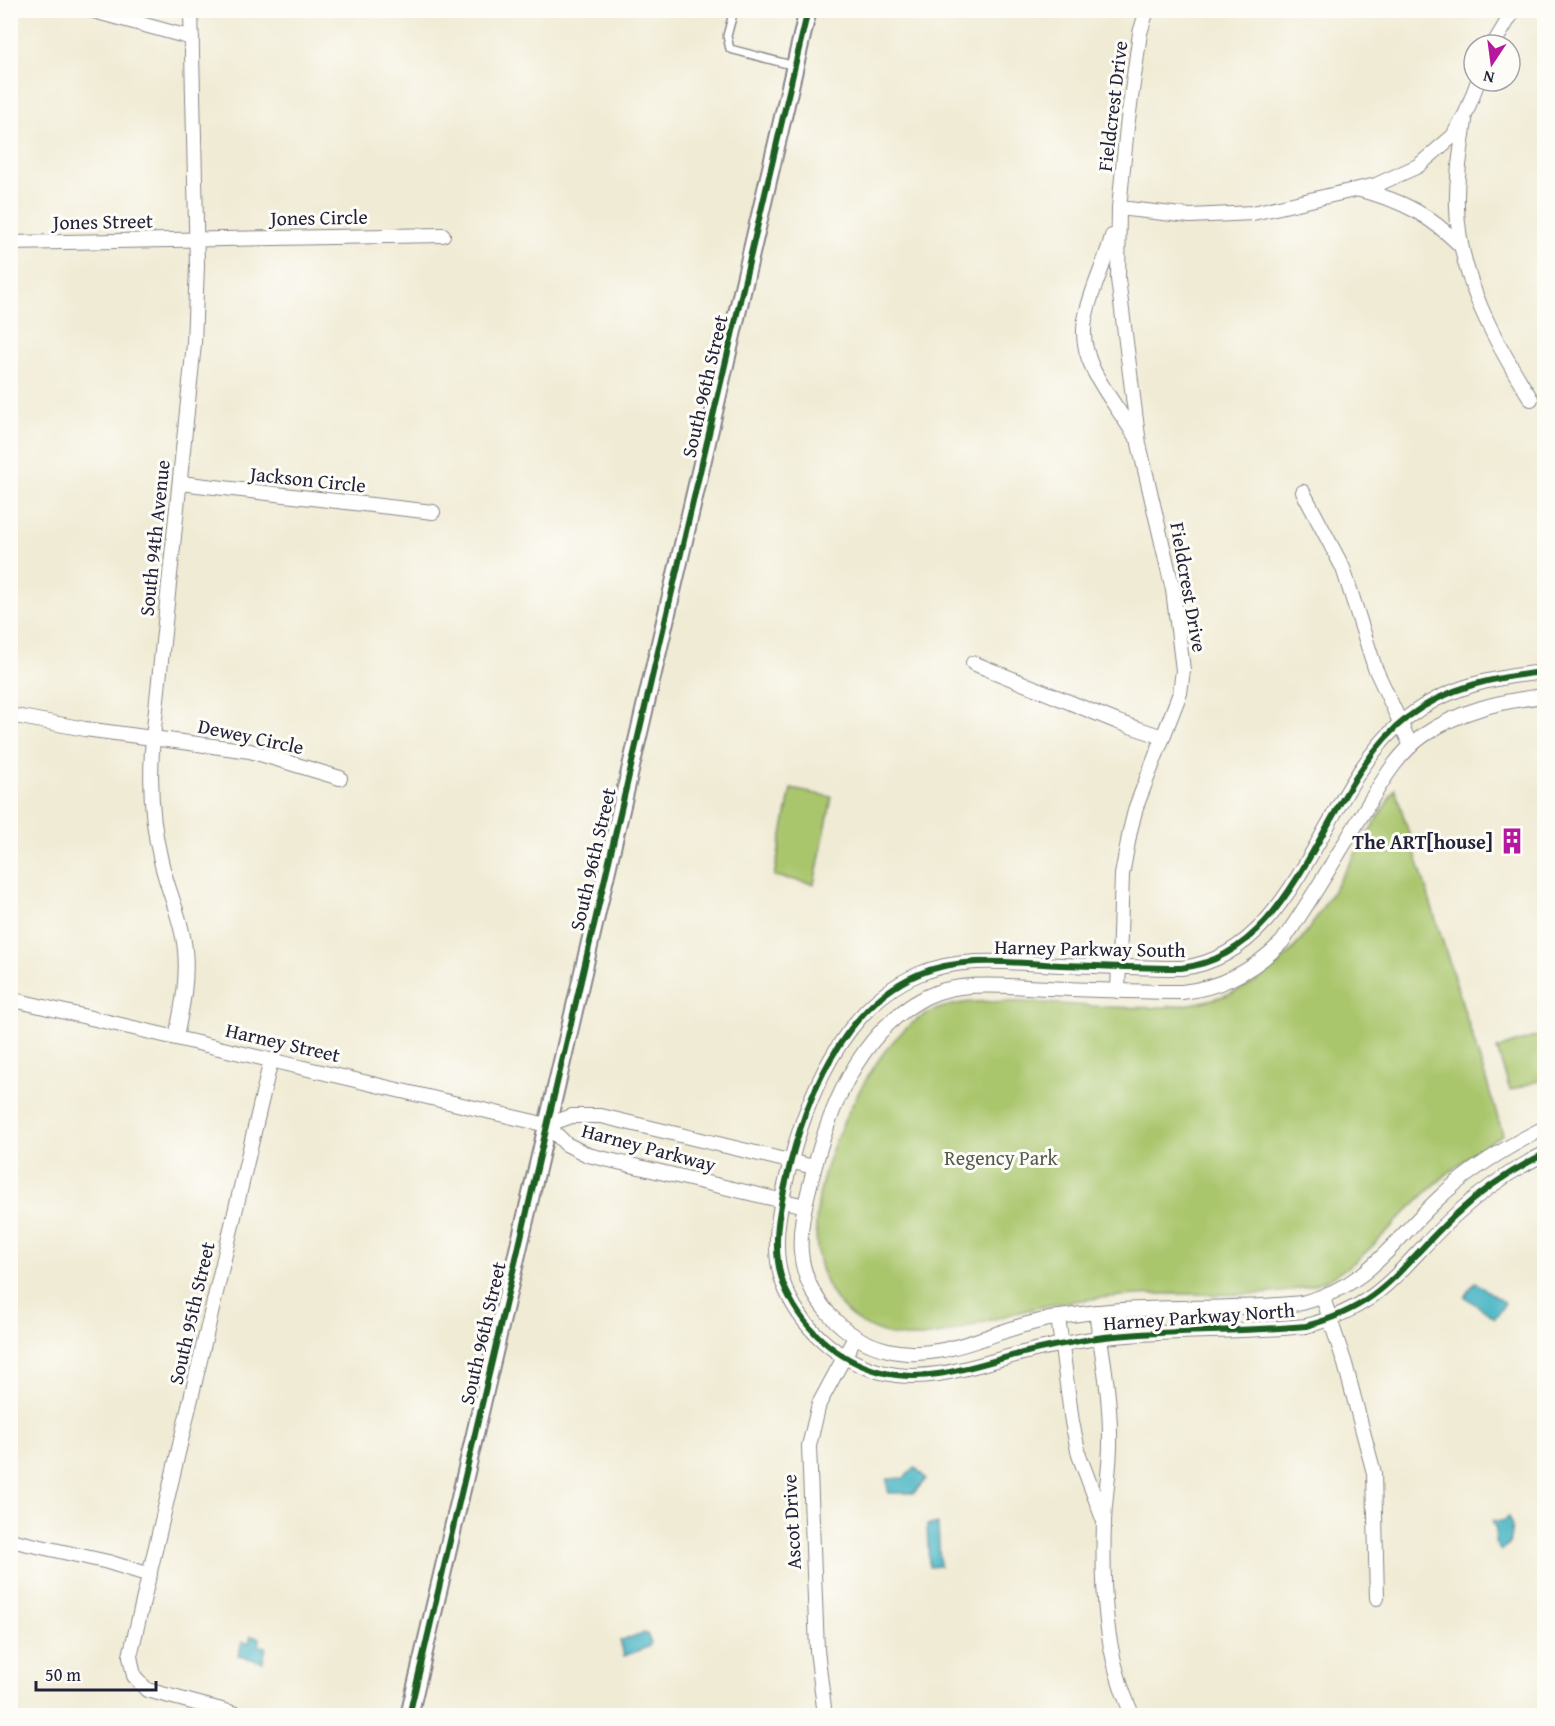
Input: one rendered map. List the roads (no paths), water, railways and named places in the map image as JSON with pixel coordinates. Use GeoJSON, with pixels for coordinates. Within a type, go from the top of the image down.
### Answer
{"type":"FeatureCollection","features":[{"type":"Feature","properties":{"kind":"street"},"geometry":{"type":"LineString","coordinates":[[90,10],[192,38]]}},
{"type":"Feature","properties":{"kind":"street","name":"South 94th Avenue"},"geometry":{"type":"LineString","coordinates":[[176,1037],[185,990],[185,951],[180,921],[162,864],[153,823],[150,790],[153,738],[194,344],[197,239],[191,10]]}},
{"type":"Feature","properties":{"kind":"street","name":"South 96th Street"},"geometry":{"type":"LineString","coordinates":[[409,1716],[808,10]]}},
{"type":"Feature","properties":{"kind":"street","name":"Fieldcrest Drive"},"geometry":{"type":"LineString","coordinates":[[1118,991],[1122,875],[1130,831],[1136,807],[1180,693],[1183,670],[1182,646],[1173,591],[1139,444],[1121,314],[1117,250],[1131,93],[1140,33],[1147,10]]}},
{"type":"Feature","properties":{"kind":"street"},"geometry":{"type":"LineString","coordinates":[[1500,33],[1514,10]]}},
{"type":"Feature","properties":{"kind":"street"},"geometry":{"type":"LineString","coordinates":[[1119,208],[1190,216],[1253,213],[1357,189],[1400,176],[1436,153],[1453,136],[1466,113],[1474,93]]}},
{"type":"Feature","properties":{"kind":"street"},"geometry":{"type":"LineString","coordinates":[[1466,113],[1457,194],[1461,246],[1488,327],[1531,399]]}},
{"type":"Feature","properties":{"kind":"street"},"geometry":{"type":"LineString","coordinates":[[1357,189],[1389,197],[1416,209],[1436,222],[1461,246]]}},
{"type":"Feature","properties":{"kind":"street","name":"Fieldcrest Drive"},"geometry":{"type":"LineString","coordinates":[[1119,208],[1110,248],[1085,321],[1085,341],[1100,382],[1139,444]]}},
{"type":"Feature","properties":{"kind":"street","name":"Jones Circle"},"geometry":{"type":"LineString","coordinates":[[197,239],[443,235]]}},
{"type":"Feature","properties":{"kind":"street","name":"Jones Street"},"geometry":{"type":"LineString","coordinates":[[10,243],[197,239]]}},
{"type":"Feature","properties":{"kind":"street","name":"Jackson Circle"},"geometry":{"type":"LineString","coordinates":[[180,483],[433,512]]}},
{"type":"Feature","properties":{"kind":"street"},"geometry":{"type":"LineString","coordinates":[[1303,492],[1343,568],[1375,668],[1412,746]]}},
{"type":"Feature","properties":{"kind":"street"},"geometry":{"type":"LineString","coordinates":[[973,663],[1118,722],[1163,737]]}},
{"type":"Feature","properties":{"kind":"street","name":"Harney Parkway South"},"geometry":{"type":"LineString","coordinates":[[791,1161],[806,1108],[837,1050],[868,1010],[890,991],[917,974],[946,965],[989,962],[1119,967],[1197,966],[1226,955],[1253,936],[1275,909],[1376,749],[1401,723],[1426,706],[1475,682],[1545,672]]}},
{"type":"Feature","properties":{"kind":"street","name":"Harney Parkway South"},"geometry":{"type":"LineString","coordinates":[[805,1206],[829,1117],[848,1078],[885,1027],[928,997],[951,989],[990,986],[1118,991],[1202,990],[1237,976],[1269,954],[1295,923],[1383,781],[1412,746],[1438,727],[1483,706],[1504,700],[1545,696]]}},
{"type":"Feature","properties":{"kind":"street","name":"Dewey Circle"},"geometry":{"type":"LineString","coordinates":[[10,715],[85,729],[250,751],[340,778]]}},
{"type":"Feature","properties":{"kind":"street","name":"Harney Street"},"geometry":{"type":"LineString","coordinates":[[10,999],[547,1125]]}},
{"type":"Feature","properties":{"kind":"street","name":"South 95th Street"},"geometry":{"type":"LineString","coordinates":[[244,1716],[159,1696],[147,1690],[134,1676],[130,1656],[271,1060]]}},
{"type":"Feature","properties":{"kind":"street","name":"Harney Parkway"},"geometry":{"type":"LineString","coordinates":[[805,1206],[588,1155],[566,1144],[547,1125],[572,1116],[601,1116],[814,1167]]}},
{"type":"Feature","properties":{"kind":"street"},"geometry":{"type":"LineString","coordinates":[[1538,1131],[1544,1155]]}},
{"type":"Feature","properties":{"kind":"street","name":"Harney Parkway North"},"geometry":{"type":"LineString","coordinates":[[805,1206],[800,1235],[805,1274],[828,1312],[855,1337],[888,1350],[925,1352],[947,1349],[1058,1317],[1096,1312],[1258,1307],[1302,1303],[1323,1298],[1370,1270],[1439,1198],[1466,1176],[1538,1131]]}},
{"type":"Feature","properties":{"kind":"street","name":"Harney Parkway North"},"geometry":{"type":"LineString","coordinates":[[791,1161],[777,1233],[778,1257],[783,1282],[809,1327],[843,1357],[883,1373],[927,1376],[1100,1338],[1284,1328],[1331,1319],[1369,1300],[1386,1287],[1454,1215],[1504,1177],[1544,1155]]}},
{"type":"Feature","properties":{"kind":"street","name":"Harney Parkway North"},"geometry":{"type":"LineString","coordinates":[[1323,1298],[1368,1443],[1374,1473],[1377,1598]]}},
{"type":"Feature","properties":{"kind":"street"},"geometry":{"type":"LineString","coordinates":[[1096,1312],[1110,1438],[1104,1522],[1107,1633],[1114,1665],[1133,1716]]}},
{"type":"Feature","properties":{"kind":"street"},"geometry":{"type":"LineString","coordinates":[[1058,1317],[1079,1455],[1104,1522]]}},
{"type":"Feature","properties":{"kind":"street","name":"Ascot Drive"},"geometry":{"type":"LineString","coordinates":[[825,1716],[817,1638],[809,1446],[819,1404],[855,1337]]}},
{"type":"Feature","properties":{"kind":"street"},"geometry":{"type":"LineString","coordinates":[[10,1540],[108,1562],[150,1575]]}},
{"type":"Feature","properties":{"kind":"lane"},"geometry":{"type":"LineString","coordinates":[[734,10],[727,36],[730,48],[795,66]]}},
{"type":"Feature","properties":{"kind":"water"},"geometry":{"type":"Polygon","coordinates":[[[1475,1282],[1505,1303],[1495,1318],[1465,1297],[1475,1282]]]}},
{"type":"Feature","properties":{"kind":"water"},"geometry":{"type":"Polygon","coordinates":[[[915,1467],[926,1479],[914,1493],[888,1493],[887,1479],[904,1478],[915,1467]]]}},
{"type":"Feature","properties":{"kind":"water"},"geometry":{"type":"Polygon","coordinates":[[[1508,1517],[1512,1526],[1509,1545],[1501,1551],[1495,1543],[1496,1530],[1492,1521],[1503,1521],[1508,1517]]]}},
{"type":"Feature","properties":{"kind":"water"},"geometry":{"type":"Polygon","coordinates":[[[938,1524],[940,1566],[929,1567],[927,1525],[938,1524]]]}},
{"type":"Feature","properties":{"kind":"water"},"geometry":{"type":"Polygon","coordinates":[[[643,1633],[647,1634],[651,1643],[648,1647],[624,1656],[620,1641],[643,1633]]]}},
{"type":"Feature","properties":{"kind":"water"},"geometry":{"type":"Polygon","coordinates":[[[251,1636],[260,1638],[259,1646],[266,1647],[263,1662],[238,1656],[242,1642],[249,1643],[251,1636]]]}},
{"type":"Feature","properties":{"kind":"place","name":"The ART[house]"},"geometry":{"type":"Point","coordinates":[1512,841]}},
{"type":"Feature","properties":{"kind":"park label","name":"Regency Park"},"geometry":{"type":"Point","coordinates":[1001,1157]}}]}
